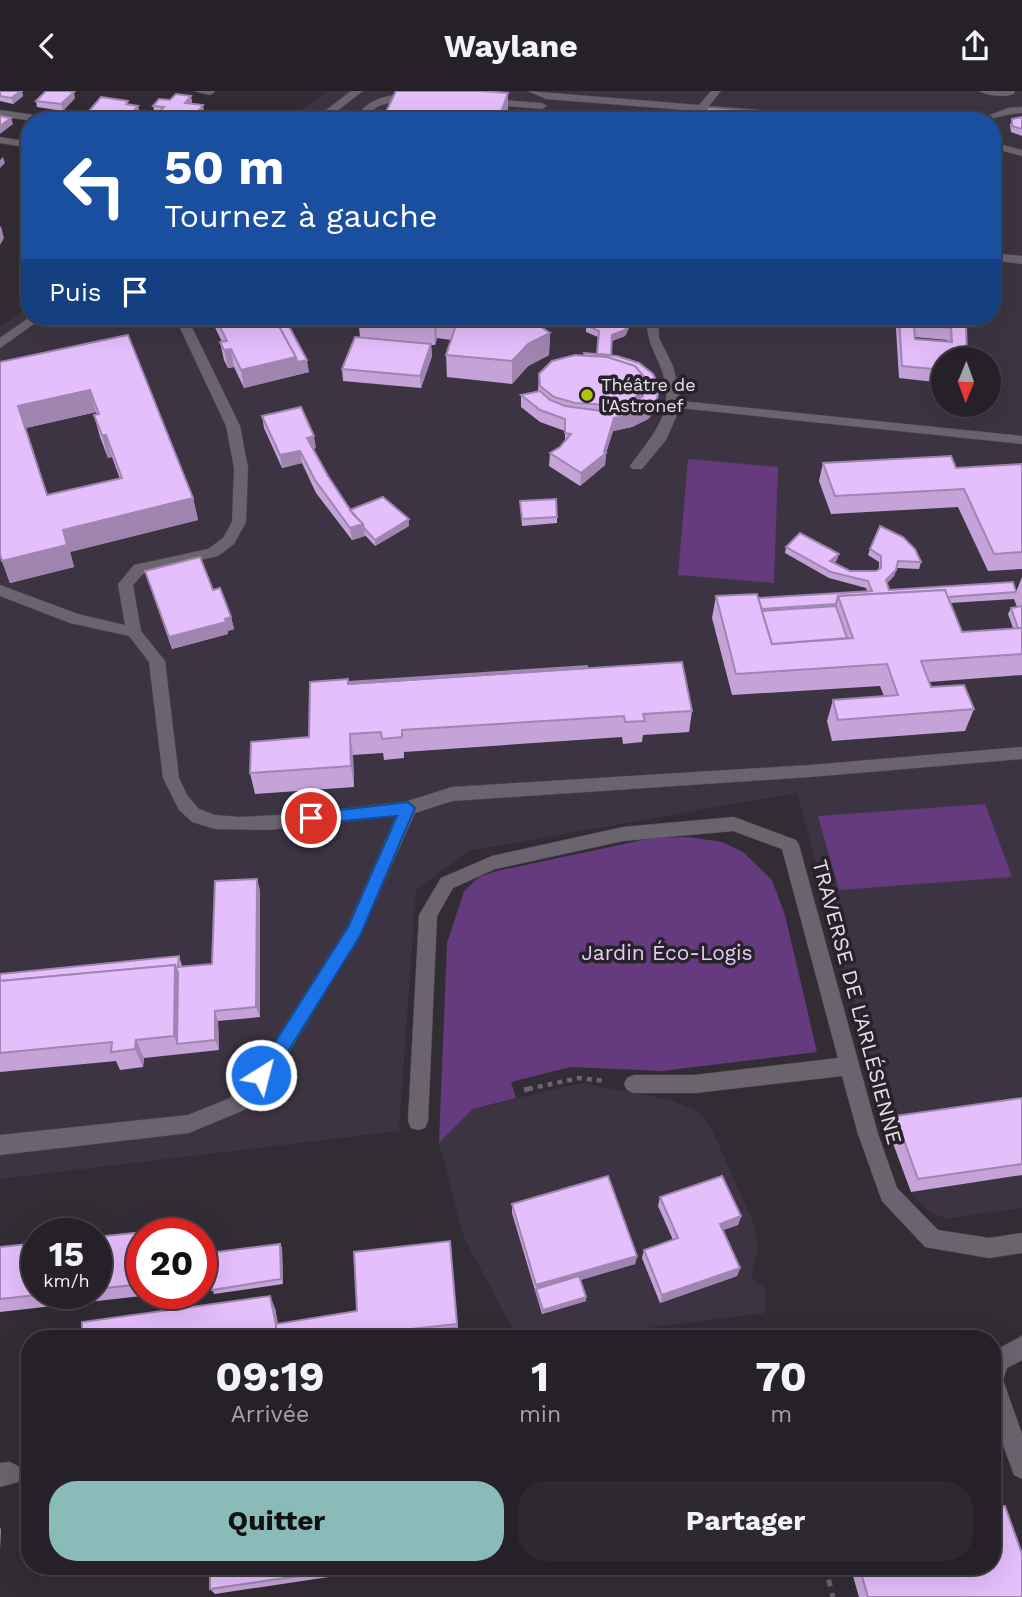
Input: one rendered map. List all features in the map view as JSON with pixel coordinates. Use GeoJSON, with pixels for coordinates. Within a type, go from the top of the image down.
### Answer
{"type":"FeatureCollection","features":[{"type":"Feature","properties":{"kind":"street"},"geometry":{"type":"LineString","coordinates":[[329,112],[358,91]]}},
{"type":"Feature","properties":{"kind":"street"},"geometry":{"type":"LineString","coordinates":[[533,91],[544,101]]}},
{"type":"Feature","properties":{"kind":"street"},"geometry":{"type":"LineString","coordinates":[[702,109],[716,91]]}},
{"type":"Feature","properties":{"kind":"street"},"geometry":{"type":"LineString","coordinates":[[985,91],[1010,92],[1017,110]]}},
{"type":"Feature","properties":{"kind":"street"},"geometry":{"type":"LineString","coordinates":[[364,112],[386,99],[422,97]]}},
{"type":"Feature","properties":{"kind":"street"},"geometry":{"type":"LineString","coordinates":[[475,101],[544,101],[743,112]]}},
{"type":"Feature","properties":{"kind":"street"},"geometry":{"type":"LineString","coordinates":[[539,112],[544,101]]}},
{"type":"Feature","properties":{"kind":"street"},"geometry":{"type":"LineString","coordinates":[[0,113],[21,116]]}},
{"type":"Feature","properties":{"kind":"street"},"geometry":{"type":"LineString","coordinates":[[0,140],[21,144]]}},
{"type":"Feature","properties":{"kind":"street"},"geometry":{"type":"LineString","coordinates":[[1001,148],[1018,153],[1022,165]]}},
{"type":"Feature","properties":{"kind":"street"},"geometry":{"type":"LineString","coordinates":[[1001,258],[1022,260]]}},
{"type":"Feature","properties":{"kind":"street"},"geometry":{"type":"LineString","coordinates":[[0,344],[25,326]]}},
{"type":"Feature","properties":{"kind":"street"},"geometry":{"type":"LineString","coordinates":[[185,326],[233,426],[241,468],[239,522],[229,541],[213,553],[139,569],[124,584],[135,632],[157,661],[171,778],[178,796],[197,817],[238,825],[408,808],[452,794],[810,771],[1022,753]]}},
{"type":"Feature","properties":{"kind":"street"},"geometry":{"type":"LineString","coordinates":[[637,466],[659,440],[676,404],[667,366],[653,338],[652,326]]}},
{"type":"Feature","properties":{"kind":"street"},"geometry":{"type":"LineString","coordinates":[[676,404],[1022,440]]}},
{"type":"Feature","properties":{"kind":"street"},"geometry":{"type":"LineString","coordinates":[[0,590],[75,619],[135,632]]}},
{"type":"Feature","properties":{"kind":"street"},"geometry":{"type":"LineString","coordinates":[[0,1145],[189,1124],[237,1104],[273,1061],[354,931],[408,808]]}},
{"type":"Feature","properties":{"kind":"street","name":"TRAVERSE DE L'ARLÉSIENNE"},"geometry":{"type":"LineString","coordinates":[[418,1121],[428,915],[447,883],[492,863],[624,834],[734,824],[790,845],[849,1066],[889,1194],[933,1240],[989,1248],[1022,1243]]}},
{"type":"Feature","properties":{"kind":"street"},"geometry":{"type":"LineString","coordinates":[[634,1084],[695,1084],[849,1066]]}},
{"type":"Feature","properties":{"kind":"street"},"geometry":{"type":"LineString","coordinates":[[1001,1359],[1022,1347]]}},
{"type":"Feature","properties":{"kind":"street"},"geometry":{"type":"LineString","coordinates":[[1001,1401],[1017,1437],[1022,1467]]}},
{"type":"Feature","properties":{"kind":"path"},"geometry":{"type":"LineString","coordinates":[[524,1090],[579,1078],[634,1084]]}},
{"type":"Feature","properties":{"kind":"path"},"geometry":{"type":"LineString","coordinates":[[827,1575],[832,1597]]}},
{"type":"Feature","properties":{"kind":"shaded area"},"geometry":{"type":"Polygon","coordinates":[[[328,91],[1022,91],[1022,1208],[946,1219],[928,1211],[911,1192],[888,1130],[797,793],[468,851],[416,890],[399,1131],[0,1179],[0,328],[21,312],[21,326],[1001,326],[1001,112],[298,112],[328,91]]]}},
{"type":"Feature","properties":{"kind":"shaded area"},"geometry":{"type":"Polygon","coordinates":[[[581,1083],[671,1100],[699,1112],[712,1130],[754,1224],[758,1250],[751,1277],[766,1289],[765,1313],[631,1330],[513,1330],[464,1238],[439,1143],[473,1109],[581,1083]]]}},
{"type":"Feature","properties":{"kind":"green space"},"geometry":{"type":"Polygon","coordinates":[[[688,459],[778,467],[774,583],[678,575],[688,459]]]}},
{"type":"Feature","properties":{"kind":"green space"},"geometry":{"type":"Polygon","coordinates":[[[985,804],[1012,877],[839,890],[818,816],[985,804]]]}},
{"type":"Feature","properties":{"kind":"green space","name":"Jardin Éco-Logis"},"geometry":{"type":"Polygon","coordinates":[[[688,837],[722,842],[743,852],[772,880],[785,915],[817,1052],[662,1071],[570,1067],[511,1082],[516,1098],[473,1109],[439,1143],[447,943],[464,891],[479,877],[497,871],[652,838],[688,837]]]}},
{"type":"Feature","properties":{"kind":"building"},"geometry":{"type":"Polygon","coordinates":[[[0,91],[21,91],[11,98],[0,96],[0,91]]]}},
{"type":"Feature","properties":{"kind":"building"},"geometry":{"type":"Polygon","coordinates":[[[46,91],[74,92],[61,104],[36,101],[46,91]]]}},
{"type":"Feature","properties":{"kind":"building"},"geometry":{"type":"Polygon","coordinates":[[[396,91],[508,93],[501,112],[386,112],[396,91]]]}},
{"type":"Feature","properties":{"kind":"building"},"geometry":{"type":"Polygon","coordinates":[[[176,94],[191,96],[185,103],[203,105],[198,112],[160,112],[164,107],[153,106],[159,99],[170,100],[176,94]]]}},
{"type":"Feature","properties":{"kind":"building"},"geometry":{"type":"Polygon","coordinates":[[[101,97],[128,101],[126,104],[138,106],[133,112],[89,111],[101,97]]]}},
{"type":"Feature","properties":{"kind":"building"},"geometry":{"type":"Polygon","coordinates":[[[709,109],[734,111],[734,112],[708,112],[709,109]]]}},
{"type":"Feature","properties":{"kind":"building"},"geometry":{"type":"Polygon","coordinates":[[[0,116],[11,118],[0,126],[0,116]]]}},
{"type":"Feature","properties":{"kind":"building"},"geometry":{"type":"Polygon","coordinates":[[[1022,117],[1022,129],[1012,126],[1012,119],[1022,117]]]}},
{"type":"Feature","properties":{"kind":"building"},"geometry":{"type":"Polygon","coordinates":[[[220,326],[279,326],[296,357],[241,370],[231,349],[224,350],[220,342],[227,341],[220,326]]]}},
{"type":"Feature","properties":{"kind":"building"},"geometry":{"type":"Polygon","coordinates":[[[279,326],[289,326],[307,360],[297,362],[279,326]]]}},
{"type":"Feature","properties":{"kind":"building"},"geometry":{"type":"Polygon","coordinates":[[[456,326],[539,326],[550,333],[528,344],[512,361],[446,355],[456,326]]]}},
{"type":"Feature","properties":{"kind":"building"},"geometry":{"type":"Polygon","coordinates":[[[588,326],[627,326],[625,330],[612,335],[611,355],[597,354],[599,331],[588,326]]]}},
{"type":"Feature","properties":{"kind":"building"},"geometry":{"type":"Polygon","coordinates":[[[900,326],[914,326],[915,339],[952,342],[951,328],[926,326],[966,326],[967,347],[931,347],[931,369],[902,366],[900,326]]]}},
{"type":"Feature","properties":{"kind":"building"},"geometry":{"type":"Polygon","coordinates":[[[128,335],[193,498],[63,530],[67,545],[2,561],[0,362],[128,335]],[[90,390],[18,406],[47,495],[122,478],[106,435],[102,435],[94,415],[99,414],[90,390]]]}},
{"type":"Feature","properties":{"kind":"building"},"geometry":{"type":"Polygon","coordinates":[[[355,337],[431,344],[420,376],[342,369],[355,337]]]}},
{"type":"Feature","properties":{"kind":"building"},"geometry":{"type":"Polygon","coordinates":[[[584,353],[617,356],[639,363],[653,374],[659,386],[657,399],[650,407],[633,415],[614,418],[604,452],[606,453],[581,473],[550,453],[560,447],[571,434],[565,433],[565,419],[540,410],[521,395],[540,391],[550,400],[565,406],[602,411],[631,406],[643,396],[645,378],[635,366],[607,357],[585,356],[584,353]]]}},
{"type":"Feature","properties":{"kind":"building"},"geometry":{"type":"Polygon","coordinates":[[[575,355],[607,357],[635,366],[645,378],[644,390],[631,401],[608,405],[575,403],[554,397],[540,386],[539,374],[552,361],[575,355]]]}},
{"type":"Feature","properties":{"kind":"building"},"geometry":{"type":"Polygon","coordinates":[[[301,407],[314,436],[307,438],[328,476],[353,514],[363,524],[350,528],[315,480],[300,451],[280,455],[262,416],[301,407]]]}},
{"type":"Feature","properties":{"kind":"building"},"geometry":{"type":"Polygon","coordinates":[[[951,456],[956,468],[1022,464],[1022,552],[994,554],[964,489],[835,496],[823,463],[951,456]]]}},
{"type":"Feature","properties":{"kind":"building"},"geometry":{"type":"Polygon","coordinates":[[[383,497],[409,519],[375,540],[350,510],[383,497]]]}},
{"type":"Feature","properties":{"kind":"building"},"geometry":{"type":"Polygon","coordinates":[[[556,499],[557,517],[522,519],[520,501],[556,499]]]}},
{"type":"Feature","properties":{"kind":"building"},"geometry":{"type":"Polygon","coordinates":[[[880,526],[903,537],[915,549],[921,562],[898,561],[896,570],[886,580],[889,590],[1013,582],[1016,592],[947,597],[945,590],[838,596],[836,604],[762,609],[758,598],[872,591],[868,581],[831,572],[786,547],[800,533],[839,554],[830,561],[850,571],[876,571],[881,568],[881,556],[870,549],[880,526]]]}},
{"type":"Feature","properties":{"kind":"building"},"geometry":{"type":"Polygon","coordinates":[[[200,557],[213,590],[220,588],[231,617],[225,619],[226,622],[169,637],[145,571],[200,557]]]}},
{"type":"Feature","properties":{"kind":"building"},"geometry":{"type":"Polygon","coordinates":[[[945,590],[962,632],[1022,628],[1022,654],[921,661],[931,687],[964,685],[974,709],[838,720],[833,700],[898,695],[887,664],[736,674],[716,596],[757,594],[772,644],[853,638],[838,596],[945,590]]]}},
{"type":"Feature","properties":{"kind":"building"},"geometry":{"type":"Polygon","coordinates":[[[836,606],[847,638],[772,644],[762,611],[836,606]]]}},
{"type":"Feature","properties":{"kind":"building"},"geometry":{"type":"Polygon","coordinates":[[[1022,606],[1022,628],[1018,628],[1011,608],[1022,606]]]}},
{"type":"Feature","properties":{"kind":"building"},"geometry":{"type":"Polygon","coordinates":[[[682,662],[692,711],[643,714],[645,721],[625,722],[624,716],[402,730],[402,737],[382,739],[381,732],[350,734],[351,766],[250,773],[251,742],[309,737],[310,682],[348,679],[348,684],[682,662]]]}},
{"type":"Feature","properties":{"kind":"building"},"geometry":{"type":"Polygon","coordinates":[[[587,668],[349,684],[349,682],[587,668]]]}},
{"type":"Feature","properties":{"kind":"building"},"geometry":{"type":"Polygon","coordinates":[[[257,879],[256,1007],[215,1011],[215,1040],[177,1044],[178,973],[175,965],[0,981],[0,974],[179,956],[178,967],[212,964],[215,881],[257,879]]]}},
{"type":"Feature","properties":{"kind":"building"},"geometry":{"type":"Polygon","coordinates":[[[175,965],[174,1036],[136,1040],[135,1049],[111,1052],[112,1042],[0,1053],[0,981],[175,965]]]}},
{"type":"Feature","properties":{"kind":"building"},"geometry":{"type":"Polygon","coordinates":[[[1022,1098],[1022,1164],[918,1179],[895,1116],[1022,1098]]]}},
{"type":"Feature","properties":{"kind":"building"},"geometry":{"type":"Polygon","coordinates":[[[608,1176],[637,1256],[536,1285],[512,1204],[608,1176]]]}},
{"type":"Feature","properties":{"kind":"building"},"geometry":{"type":"Polygon","coordinates":[[[722,1176],[741,1216],[720,1224],[740,1268],[662,1295],[644,1250],[678,1238],[660,1197],[722,1176]]]}},
{"type":"Feature","properties":{"kind":"building"},"geometry":{"type":"Polygon","coordinates":[[[126,1234],[126,1286],[112,1287],[112,1235],[126,1234]]]}},
{"type":"Feature","properties":{"kind":"building"},"geometry":{"type":"Polygon","coordinates":[[[450,1241],[457,1324],[403,1330],[276,1330],[276,1324],[357,1311],[354,1252],[450,1241]]]}},
{"type":"Feature","properties":{"kind":"building"},"geometry":{"type":"Polygon","coordinates":[[[280,1244],[281,1279],[217,1289],[217,1252],[280,1244]]]}},
{"type":"Feature","properties":{"kind":"building"},"geometry":{"type":"Polygon","coordinates":[[[21,1245],[21,1297],[0,1299],[0,1247],[21,1245]]]}},
{"type":"Feature","properties":{"kind":"building"},"geometry":{"type":"Polygon","coordinates":[[[579,1276],[586,1297],[543,1310],[536,1289],[579,1276]]]}},
{"type":"Feature","properties":{"kind":"building"},"geometry":{"type":"Polygon","coordinates":[[[270,1296],[276,1325],[276,1330],[82,1330],[82,1322],[176,1309],[217,1309],[217,1303],[270,1296]]]}},
{"type":"Feature","properties":{"kind":"building"},"geometry":{"type":"Polygon","coordinates":[[[457,1327],[458,1330],[432,1330],[457,1327]]]}},
{"type":"Feature","properties":{"kind":"building"},"geometry":{"type":"Polygon","coordinates":[[[1005,1506],[1022,1554],[1022,1597],[868,1597],[862,1575],[1001,1575],[1001,1507],[1005,1506]]]}},
{"type":"Feature","properties":{"kind":"building"},"geometry":{"type":"Polygon","coordinates":[[[210,1575],[306,1575],[210,1589],[210,1575]]]}},
{"type":"Feature","properties":{"kind":"place","name":"Théâtre de l'Astronef"},"geometry":{"type":"Point","coordinates":[587,395]}},
{"type":"Feature","properties":{"kind":"route"},"geometry":{"type":"LineString","coordinates":[[261,1075],[273,1061],[354,931],[408,808],[311,818]]}}]}
